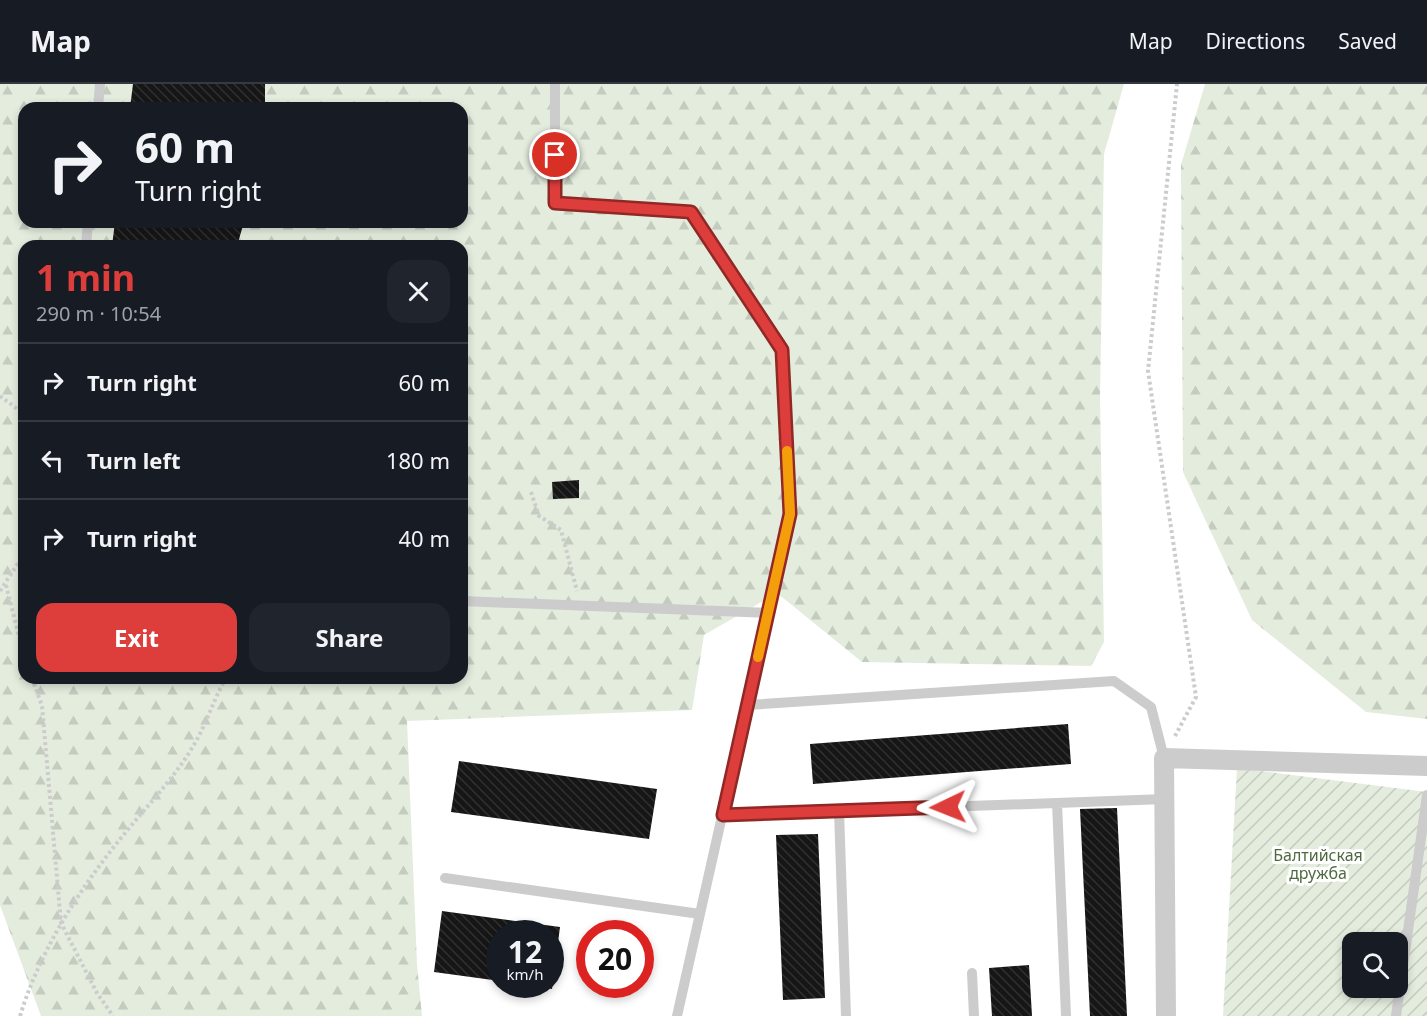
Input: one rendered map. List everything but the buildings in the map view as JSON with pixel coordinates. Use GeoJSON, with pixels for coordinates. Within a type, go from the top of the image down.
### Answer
{"type":"FeatureCollection","features":[{"type":"Feature","properties":{"kind":"street"},"geometry":{"type":"LineString","coordinates":[[1166,1016],[1164,758],[1427,766]]}},
{"type":"Feature","properties":{"kind":"lane"},"geometry":{"type":"LineString","coordinates":[[98,102],[100,84]]}},
{"type":"Feature","properties":{"kind":"lane"},"geometry":{"type":"LineString","coordinates":[[555,84],[555,203],[691,212],[782,350],[790,514],[677,1016]]}},
{"type":"Feature","properties":{"kind":"lane"},"geometry":{"type":"LineString","coordinates":[[468,601],[768,613]]}},
{"type":"Feature","properties":{"kind":"lane"},"geometry":{"type":"LineString","coordinates":[[747,705],[1114,681],[1151,707],[1164,758]]}},
{"type":"Feature","properties":{"kind":"lane"},"geometry":{"type":"LineString","coordinates":[[1396,1016],[1427,795]]}},
{"type":"Feature","properties":{"kind":"lane"},"geometry":{"type":"LineString","coordinates":[[723,815],[1165,799]]}},
{"type":"Feature","properties":{"kind":"lane"},"geometry":{"type":"LineString","coordinates":[[1057,803],[1066,1016]]}},
{"type":"Feature","properties":{"kind":"lane"},"geometry":{"type":"LineString","coordinates":[[838,811],[846,1016]]}},
{"type":"Feature","properties":{"kind":"lane"},"geometry":{"type":"LineString","coordinates":[[445,878],[700,914]]}},
{"type":"Feature","properties":{"kind":"lane"},"geometry":{"type":"LineString","coordinates":[[972,973],[974,1016]]}},
{"type":"Feature","properties":{"kind":"path"},"geometry":{"type":"LineString","coordinates":[[1164,758],[1196,697],[1148,371],[1177,84]]}},
{"type":"Feature","properties":{"kind":"path"},"geometry":{"type":"LineString","coordinates":[[0,396],[18,410]]}},
{"type":"Feature","properties":{"kind":"path"},"geometry":{"type":"LineString","coordinates":[[531,492],[539,516],[561,530],[581,606]]}},
{"type":"Feature","properties":{"kind":"path"},"geometry":{"type":"LineString","coordinates":[[0,591],[18,564]]}},
{"type":"Feature","properties":{"kind":"path"},"geometry":{"type":"LineString","coordinates":[[6,585],[18,632]]}},
{"type":"Feature","properties":{"kind":"path"},"geometry":{"type":"LineString","coordinates":[[34,684],[44,717],[61,923],[96,993],[113,1016]]}},
{"type":"Feature","properties":{"kind":"path"},"geometry":{"type":"LineString","coordinates":[[20,1016],[30,985],[61,923],[120,839],[155,798],[192,747],[223,684]]}},
{"type":"Feature","properties":{"kind":"green space"},"geometry":{"type":"Polygon","coordinates":[[[0,84],[1124,84],[1104,154],[1100,397],[1104,642],[1091,666],[862,662],[777,593],[704,635],[692,710],[407,721],[417,964],[422,1016],[41,1016],[0,905],[0,84]]]}},
{"type":"Feature","properties":{"kind":"green space"},"geometry":{"type":"Polygon","coordinates":[[[1205,84],[1427,84],[1427,719],[1366,712],[1252,620],[1183,472],[1181,165],[1205,84]]]}},
{"type":"Feature","properties":{"kind":"green space","name":"Балтийская дружба"},"geometry":{"type":"Polygon","coordinates":[[[1237,768],[1427,792],[1427,1016],[1223,1016],[1237,768]]]}},
{"type":"Feature","properties":{"kind":"slow traffic"},"geometry":{"type":"LineString","coordinates":[[758,657],[790,514],[787,451]]}},
{"type":"Feature","properties":{"kind":"route"},"geometry":{"type":"LineString","coordinates":[[555,155],[555,203],[691,212],[782,350],[790,514],[723,815],[948,807]]}}]}
